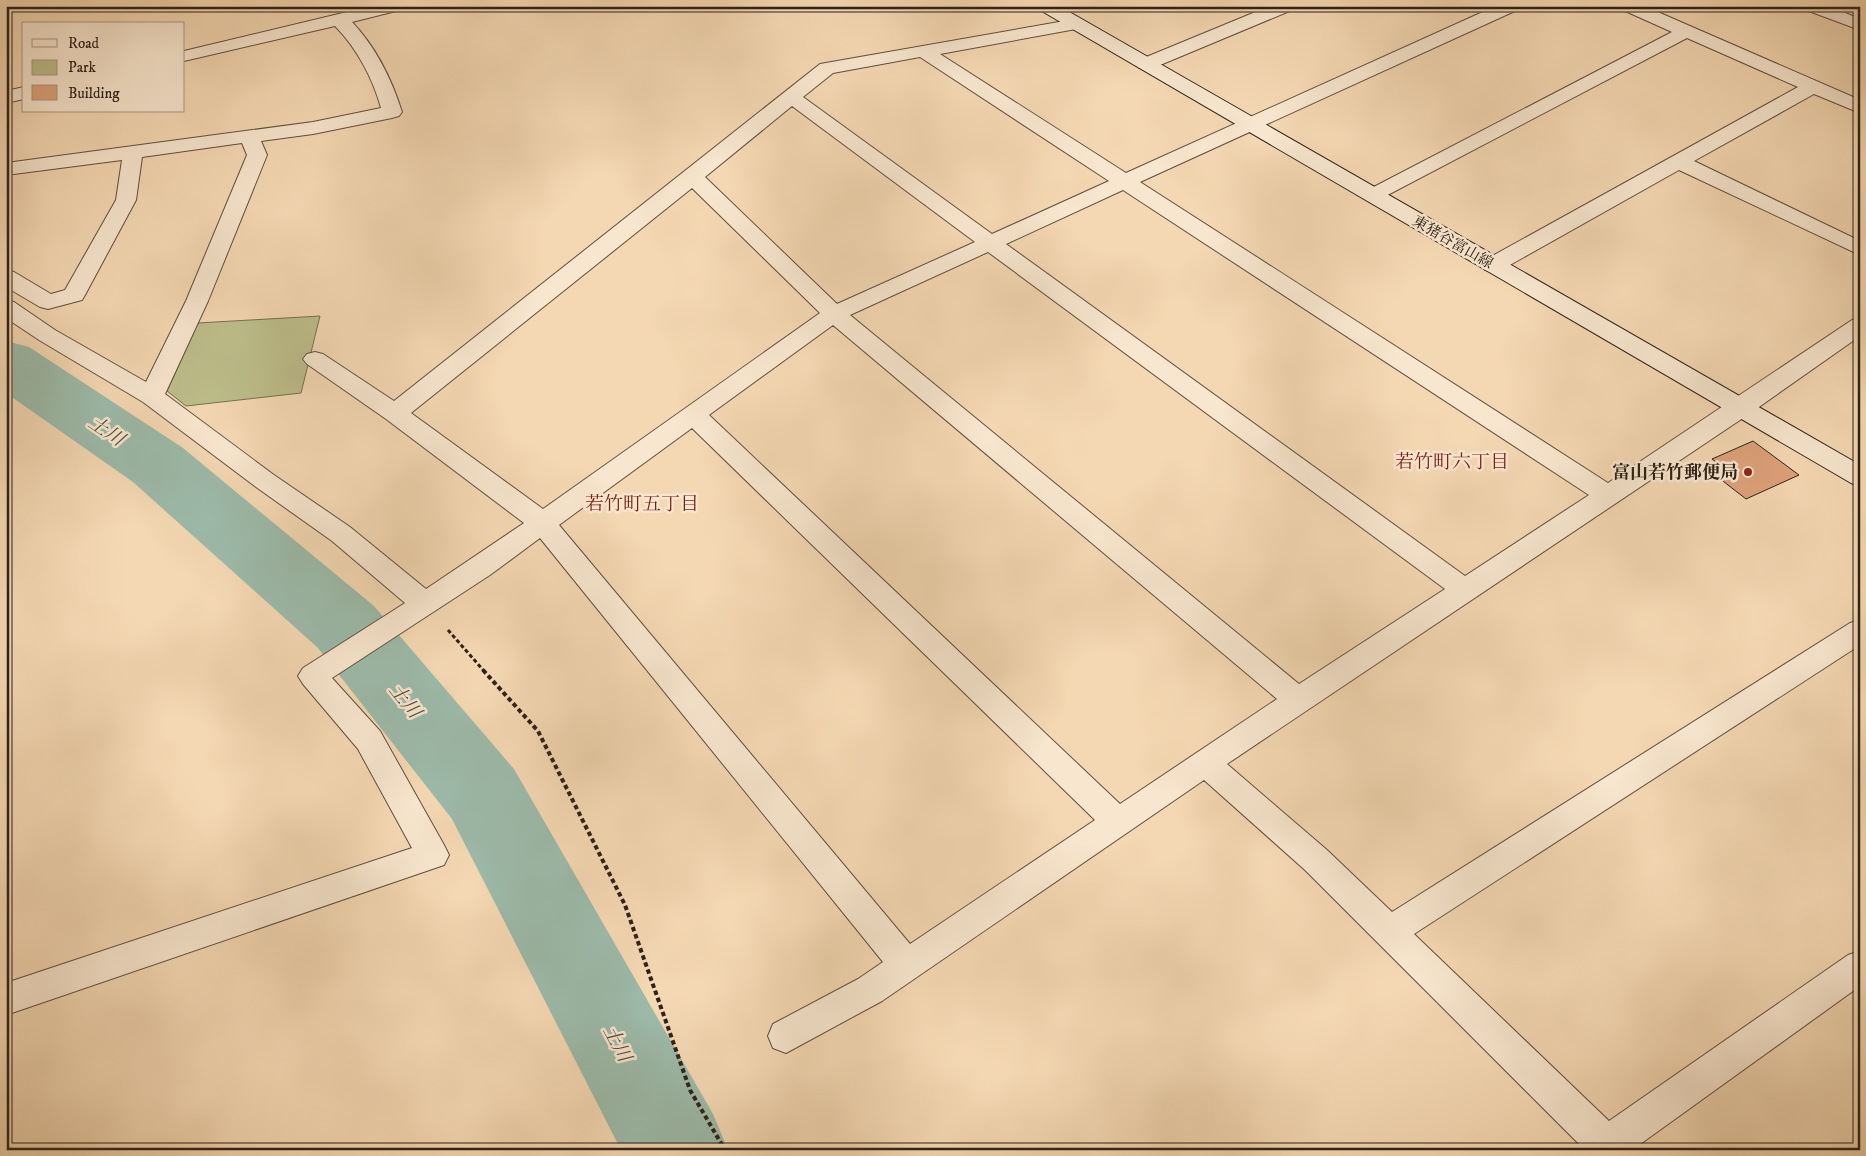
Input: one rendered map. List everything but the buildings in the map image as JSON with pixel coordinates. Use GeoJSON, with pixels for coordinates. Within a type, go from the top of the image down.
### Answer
{"type":"FeatureCollection","features":[{"type":"Feature","properties":{"kind":"street"},"geometry":{"type":"LineString","coordinates":[[185,56],[394,6]]}},
{"type":"Feature","properties":{"kind":"street"},"geometry":{"type":"LineString","coordinates":[[1146,64],[1286,6]]}},
{"type":"Feature","properties":{"kind":"street"},"geometry":{"type":"LineString","coordinates":[[6,999],[433,855],[369,740],[313,676],[480,568],[834,314],[1511,6]]}},
{"type":"Feature","properties":{"kind":"street"},"geometry":{"type":"LineString","coordinates":[[1629,6],[1860,106]]}},
{"type":"Feature","properties":{"kind":"street"},"geometry":{"type":"LineString","coordinates":[[1812,6],[1860,26]]}},
{"type":"Feature","properties":{"kind":"street"},"geometry":{"type":"LineString","coordinates":[[395,412],[694,177],[827,68],[923,51],[1064,12]]}},
{"type":"Feature","properties":{"kind":"street","name":"東猪谷富山線"},"geometry":{"type":"LineString","coordinates":[[1064,12],[1146,64],[1860,477]]}},
{"type":"Feature","properties":{"kind":"street"},"geometry":{"type":"LineString","coordinates":[[6,168],[312,128],[392,112],[381,82],[349,28],[339,20]]}},
{"type":"Feature","properties":{"kind":"street"},"geometry":{"type":"LineString","coordinates":[[1373,195],[1687,31]]}},
{"type":"Feature","properties":{"kind":"street"},"geometry":{"type":"LineString","coordinates":[[923,51],[1608,495]]}},
{"type":"Feature","properties":{"kind":"street"},"geometry":{"type":"LineString","coordinates":[[1493,265],[1814,86]]}},
{"type":"Feature","properties":{"kind":"street"},"geometry":{"type":"LineString","coordinates":[[6,97],[22,93]]}},
{"type":"Feature","properties":{"kind":"street"},"geometry":{"type":"LineString","coordinates":[[791,97],[992,242],[1465,590]]}},
{"type":"Feature","properties":{"kind":"street"},"geometry":{"type":"LineString","coordinates":[[152,396],[197,301],[257,155],[248,136]]}},
{"type":"Feature","properties":{"kind":"street"},"geometry":{"type":"LineString","coordinates":[[6,277],[48,302],[74,295],[126,200],[133,152]]}},
{"type":"Feature","properties":{"kind":"street"},"geometry":{"type":"LineString","coordinates":[[1679,162],[1860,249]]}},
{"type":"Feature","properties":{"kind":"street"},"geometry":{"type":"LineString","coordinates":[[694,177],[834,314],[1298,700]]}},
{"type":"Feature","properties":{"kind":"street"},"geometry":{"type":"LineString","coordinates":[[6,307],[47,335],[152,396],[265,481],[341,534],[424,603]]}},
{"type":"Feature","properties":{"kind":"street"},"geometry":{"type":"LineString","coordinates":[[786,1036],[870,990],[1204,763],[1740,408],[1860,325]]}},
{"type":"Feature","properties":{"kind":"street"},"geometry":{"type":"LineString","coordinates":[[315,359],[395,412],[543,523],[907,965]]}},
{"type":"Feature","properties":{"kind":"street"},"geometry":{"type":"LineString","coordinates":[[694,415],[1118,822]]}},
{"type":"Feature","properties":{"kind":"street"},"geometry":{"type":"LineString","coordinates":[[1389,932],[1860,631]]}},
{"type":"Feature","properties":{"kind":"street"},"geometry":{"type":"LineString","coordinates":[[1204,763],[1316,860],[1607,1145],[1860,966]]}},
{"type":"Feature","properties":{"kind":"path"},"geometry":{"type":"LineString","coordinates":[[424,603],[538,731],[625,905],[690,1090],[725,1150]]}},
{"type":"Feature","properties":{"kind":"green space"},"geometry":{"type":"Polygon","coordinates":[[[320,316],[301,393],[186,406],[167,391],[198,323],[320,316]]]}},
{"type":"Feature","properties":{"kind":"waterway","name":"土川"},"geometry":{"type":"LineString","coordinates":[[6,362],[158,465],[346,627],[483,794],[676,1150]]}},
{"type":"Feature","properties":{"kind":"place","name":"富山若竹郵便局"},"geometry":{"type":"Point","coordinates":[1748,472]}},
{"type":"Feature","properties":{"kind":"district","name":"若竹町六丁目"},"geometry":{"type":"Point","coordinates":[1452,461]}},
{"type":"Feature","properties":{"kind":"district","name":"若竹町五丁目"},"geometry":{"type":"Point","coordinates":[642,503]}}]}
